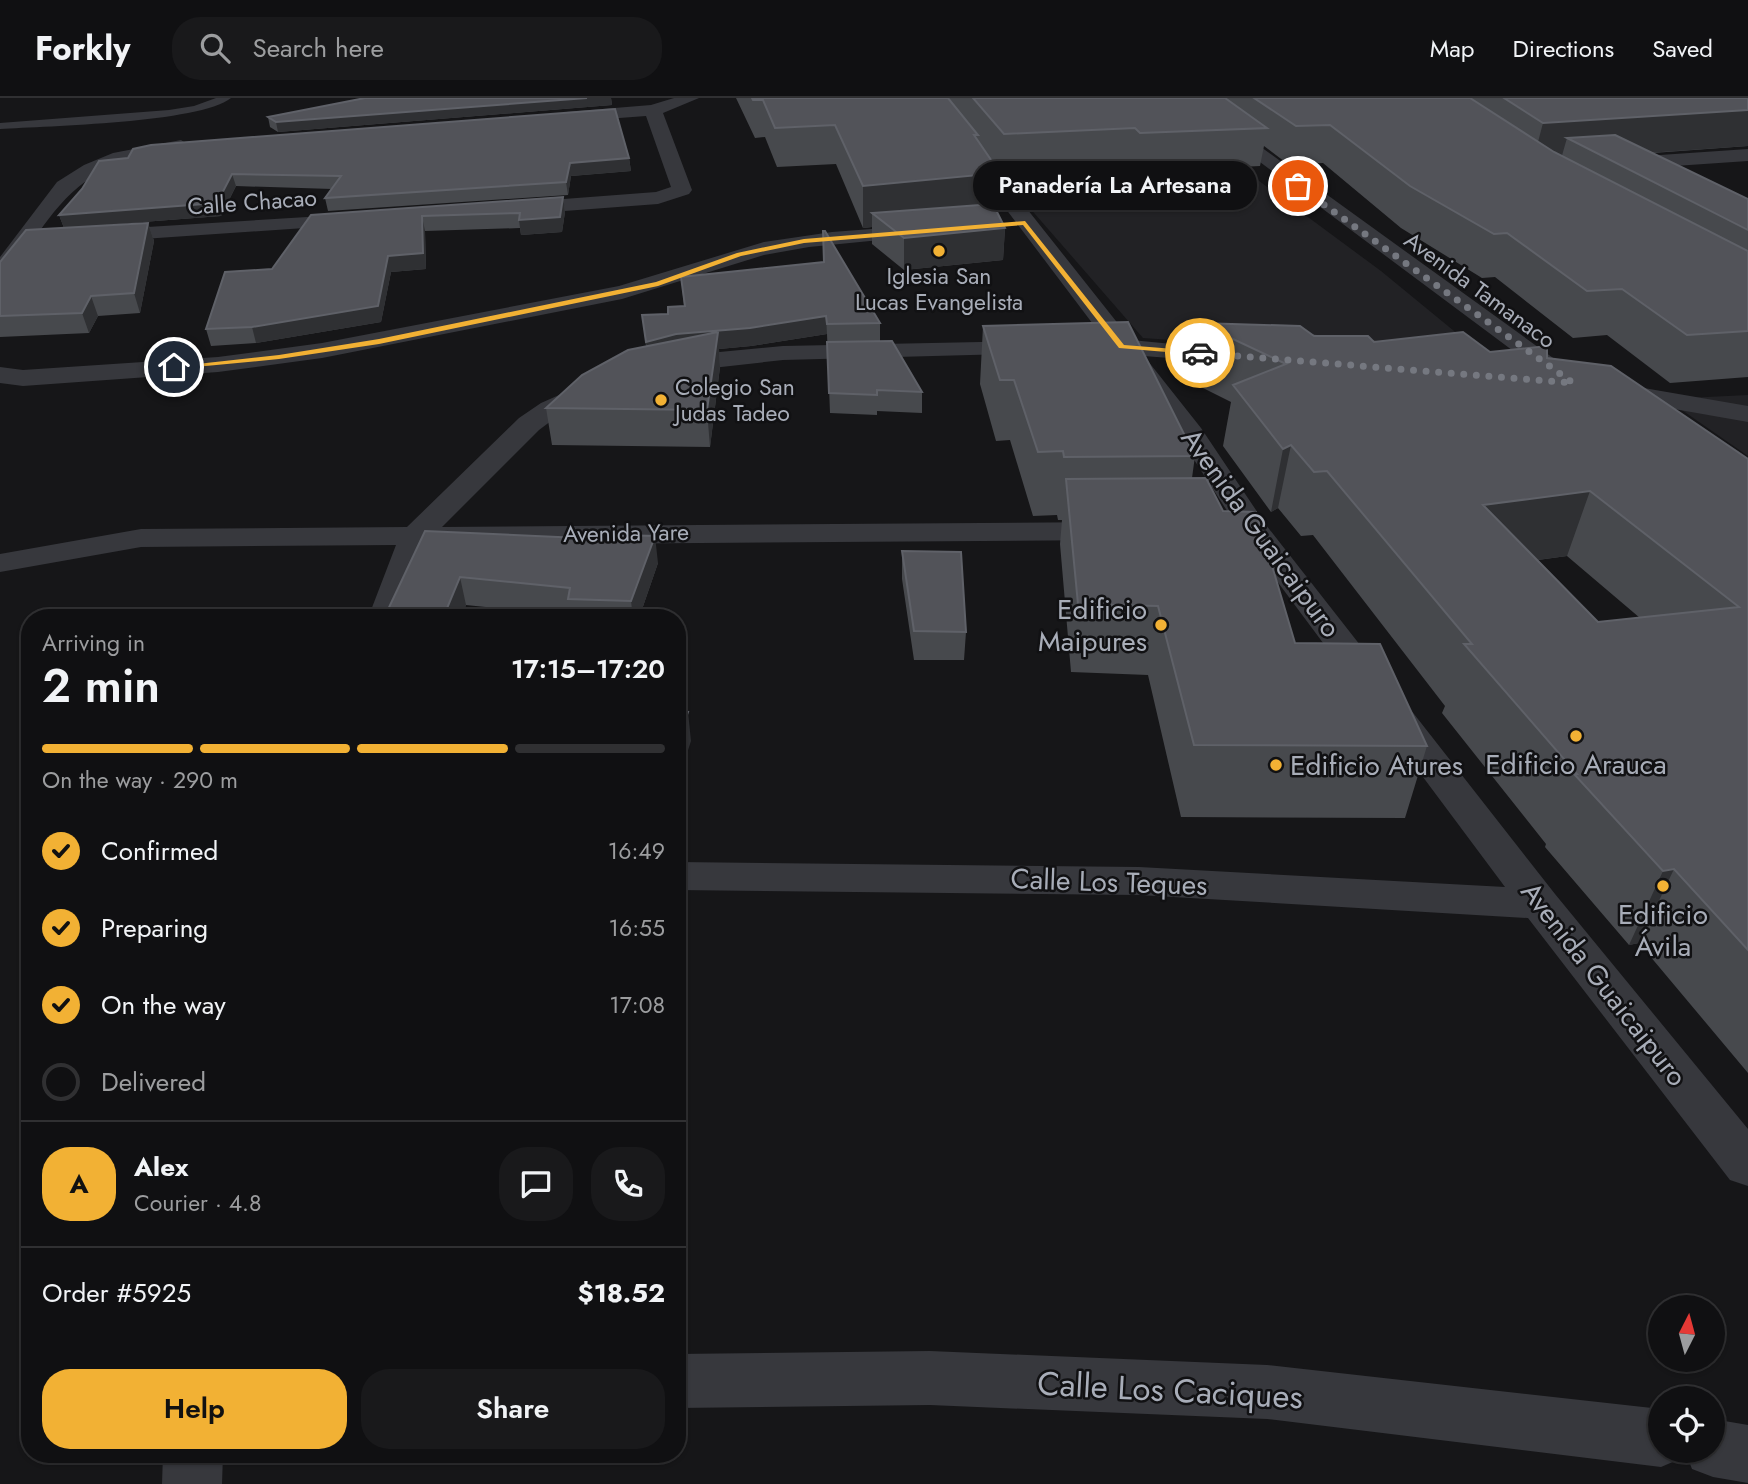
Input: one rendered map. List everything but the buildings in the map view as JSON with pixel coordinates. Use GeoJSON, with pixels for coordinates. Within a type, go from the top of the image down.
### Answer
{"type":"FeatureCollection","features":[{"type":"Feature","properties":{"kind":"street"},"geometry":{"type":"LineString","coordinates":[[542,119],[653,110],[691,98]]}},
{"type":"Feature","properties":{"kind":"street","name":"Avenida Guaicaipuro"},"geometry":{"type":"LineString","coordinates":[[930,98],[1191,434],[1241,531],[1748,1165]]}},
{"type":"Feature","properties":{"kind":"street","name":"Avenida Tamanaco"},"geometry":{"type":"LineString","coordinates":[[1182,98],[1318,200],[1623,405],[1674,430]]}},
{"type":"Feature","properties":{"kind":"street","name":"Avenida Tamanaco"},"geometry":{"type":"LineString","coordinates":[[1212,98],[1570,355]]}},
{"type":"Feature","properties":{"kind":"street"},"geometry":{"type":"LineString","coordinates":[[493,210],[659,198],[682,190],[653,110]]}},
{"type":"Feature","properties":{"kind":"street"},"geometry":{"type":"LineString","coordinates":[[0,272],[64,186],[78,175],[123,156],[197,144]]}},
{"type":"Feature","properties":{"kind":"street"},"geometry":{"type":"LineString","coordinates":[[1598,166],[1748,155]]}},
{"type":"Feature","properties":{"kind":"street","name":"Calle Chacao"},"geometry":{"type":"LineString","coordinates":[[81,237],[383,218]]}},
{"type":"Feature","properties":{"kind":"street"},"geometry":{"type":"LineString","coordinates":[[998,225],[1025,223]]}},
{"type":"Feature","properties":{"kind":"street"},"geometry":{"type":"LineString","coordinates":[[0,375],[23,378],[291,355],[379,341],[620,293],[658,284],[739,255],[804,241],[945,230]]}},
{"type":"Feature","properties":{"kind":"street"},"geometry":{"type":"LineString","coordinates":[[27,239],[54,238]]}},
{"type":"Feature","properties":{"kind":"street"},"geometry":{"type":"LineString","coordinates":[[387,609],[415,536],[529,424],[550,409],[627,375],[678,363],[783,353],[1122,346],[1272,359]]}},
{"type":"Feature","properties":{"kind":"street"},"geometry":{"type":"LineString","coordinates":[[1532,380],[1583,377]]}},
{"type":"Feature","properties":{"kind":"street"},"geometry":{"type":"LineString","coordinates":[[1623,405],[1747,413]]}},
{"type":"Feature","properties":{"kind":"street","name":"Avenida Yare"},"geometry":{"type":"LineString","coordinates":[[0,563],[141,538],[1143,531]]}},
{"type":"Feature","properties":{"kind":"street","name":"Calle Los Teques"},"geometry":{"type":"LineString","coordinates":[[686,876],[1139,881],[1541,904]]}},
{"type":"Feature","properties":{"kind":"street","name":"Calle Los Caciques"},"geometry":{"type":"LineString","coordinates":[[686,1381],[930,1378],[1267,1392],[1648,1436]]}},
{"type":"Feature","properties":{"kind":"street"},"geometry":{"type":"LineString","coordinates":[[1725,1450],[1748,1454]]}},
{"type":"Feature","properties":{"kind":"street"},"geometry":{"type":"LineString","coordinates":[[192,1484],[193,1463]]}},
{"type":"Feature","properties":{"kind":"lane"},"geometry":{"type":"LineString","coordinates":[[0,126],[169,113],[196,109],[226,98]]}},
{"type":"Feature","properties":{"kind":"shaded area"},"geometry":{"type":"Polygon","coordinates":[[[1251,175],[1381,271],[1493,363],[1143,338],[1015,191],[1251,175]]]}},
{"type":"Feature","properties":{"kind":"shaded area"},"geometry":{"type":"Polygon","coordinates":[[[1748,395],[1748,456],[1666,399],[1748,395]]]}},
{"type":"Feature","properties":{"kind":"way so far"},"geometry":{"type":"LineString","coordinates":[[1200,353],[1573,383],[1298,186]]}},
{"type":"Feature","properties":{"kind":"place","name":"Panadería La Artesana"},"geometry":{"type":"Point","coordinates":[1298,186]}},
{"type":"Feature","properties":{"kind":"place","name":"Iglesia San Lucas Evangelista"},"geometry":{"type":"Point","coordinates":[939,251]}},
{"type":"Feature","properties":{"kind":"place","name":"Colegio San Judas Tadeo"},"geometry":{"type":"Point","coordinates":[661,400]}},
{"type":"Feature","properties":{"kind":"place","name":"Edificio Maipures"},"geometry":{"type":"Point","coordinates":[1161,625]}},
{"type":"Feature","properties":{"kind":"place","name":"Edificio Arauca"},"geometry":{"type":"Point","coordinates":[1576,736]}},
{"type":"Feature","properties":{"kind":"place","name":"Edificio Atures"},"geometry":{"type":"Point","coordinates":[1276,765]}},
{"type":"Feature","properties":{"kind":"place","name":"Edificio Ávila"},"geometry":{"type":"Point","coordinates":[1663,886]}},
{"type":"Feature","properties":{"kind":"route"},"geometry":{"type":"LineString","coordinates":[[174,367],[279,357],[379,341],[658,284],[739,255],[804,241],[1025,223],[1122,346],[1200,353]]}}]}
